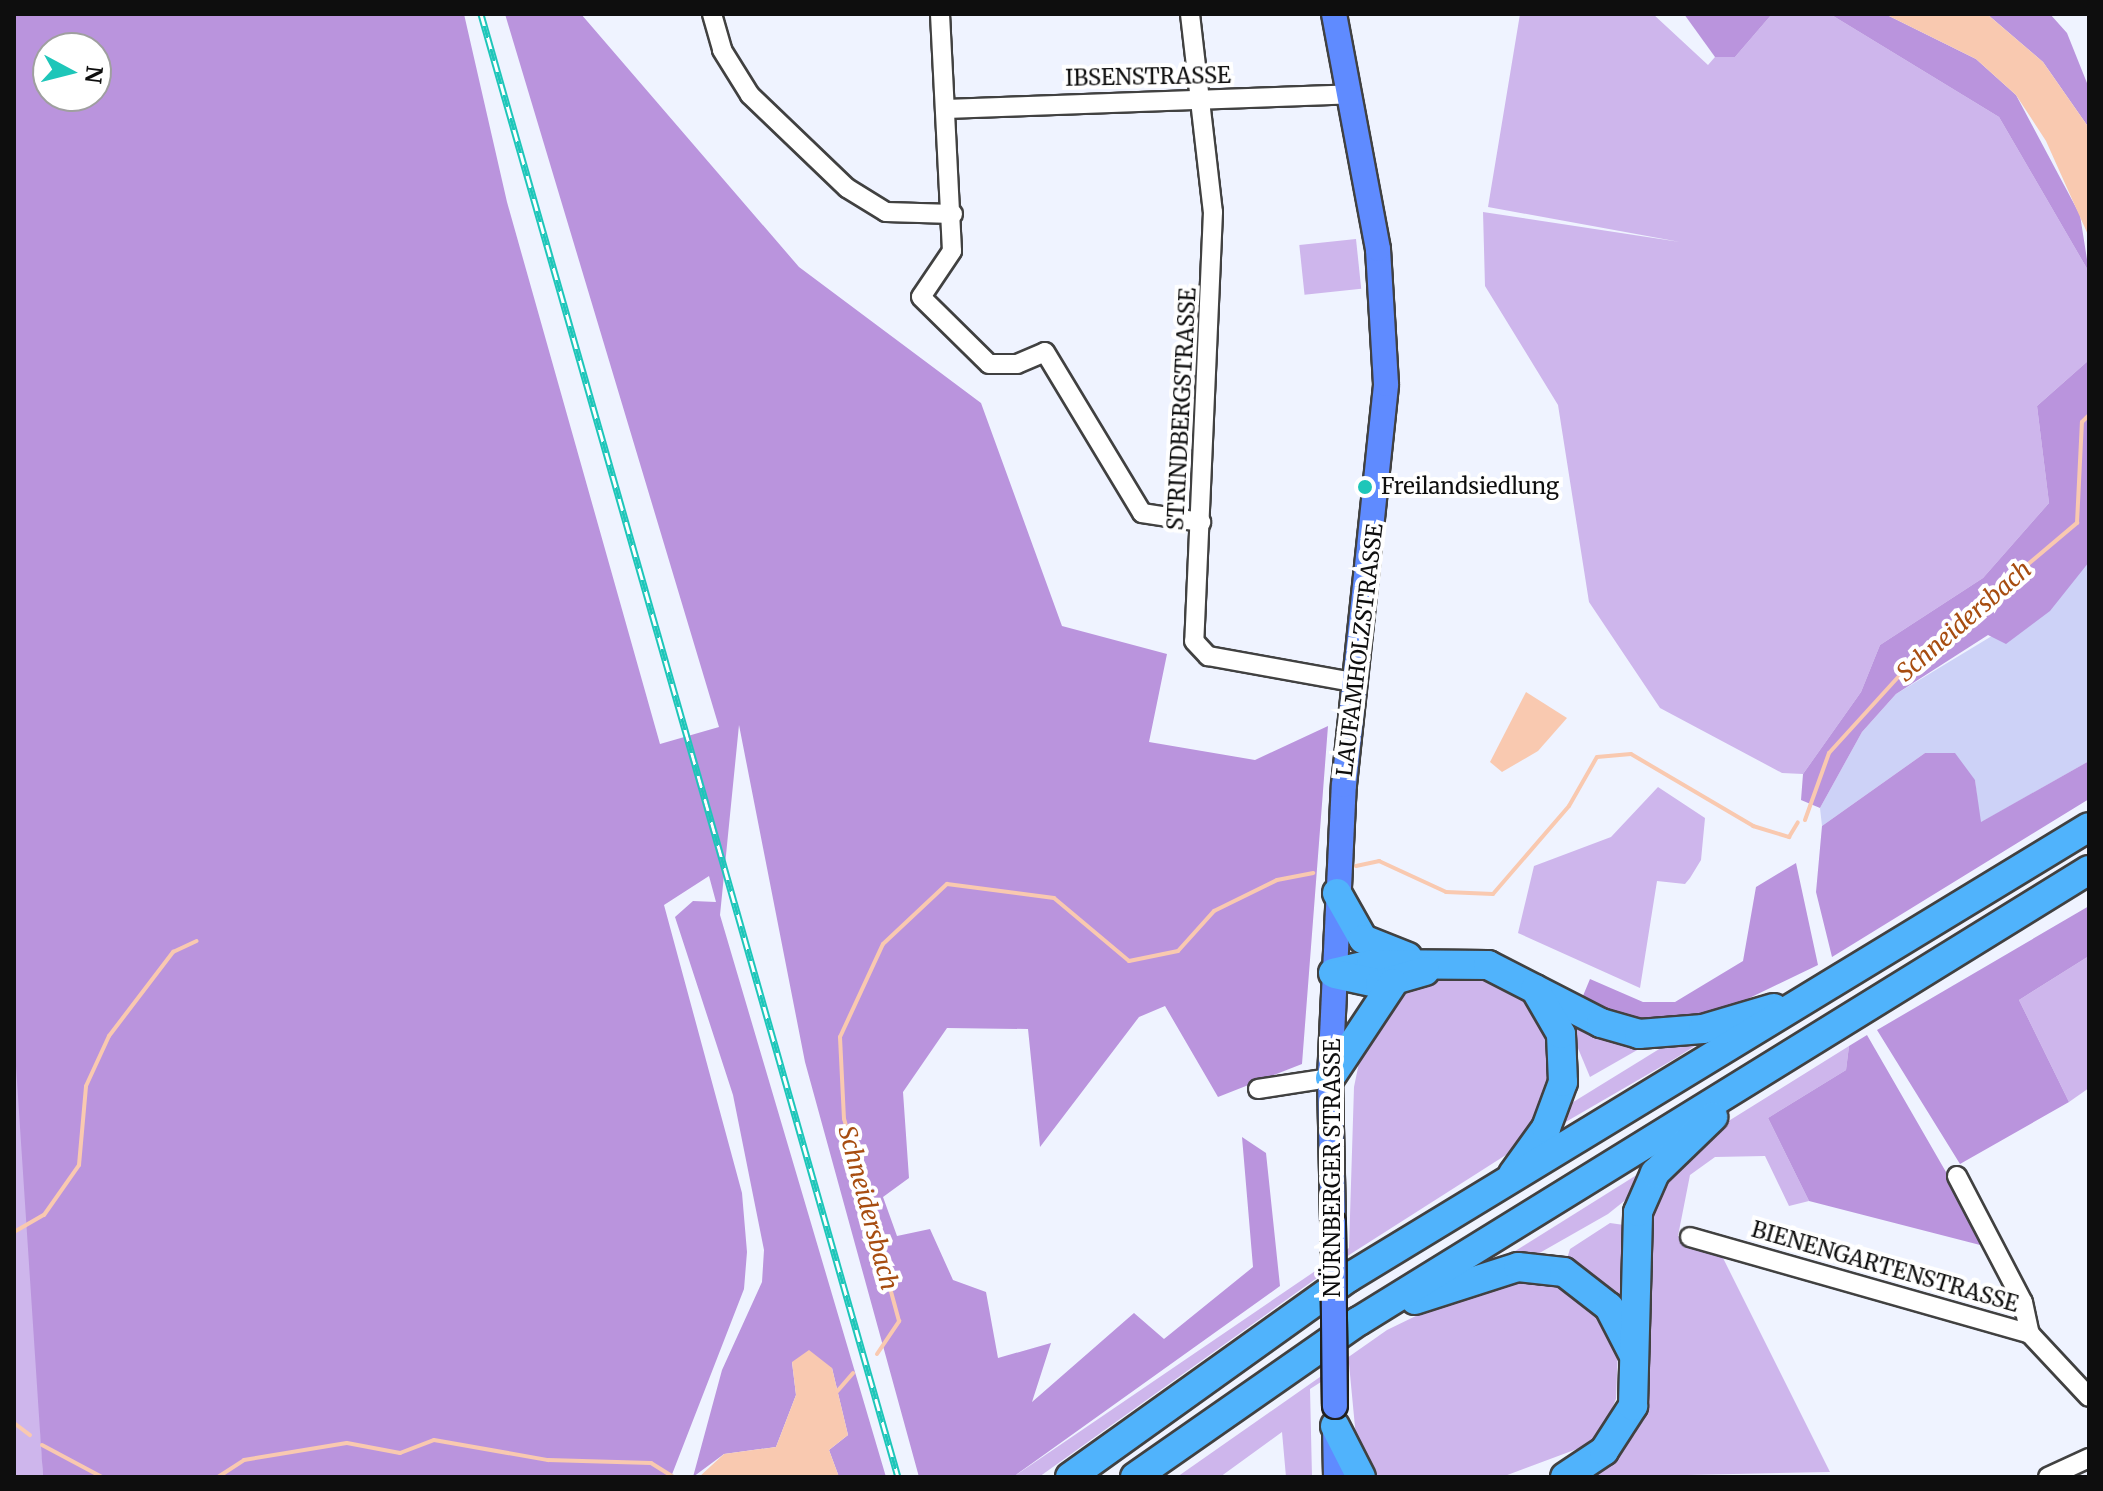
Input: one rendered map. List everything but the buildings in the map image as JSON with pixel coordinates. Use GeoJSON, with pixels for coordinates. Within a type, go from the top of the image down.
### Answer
{"type":"FeatureCollection","features":[{"type":"Feature","properties":{"kind":"highway"},"geometry":{"type":"LineString","coordinates":[[1070,1477],[1257,1339],[1505,1183],[2089,827]]}},
{"type":"Feature","properties":{"kind":"highway"},"geometry":{"type":"LineString","coordinates":[[1135,1477],[1359,1321],[2089,870]]}},
{"type":"Feature","properties":{"kind":"highway"},"geometry":{"type":"LineString","coordinates":[[1337,893],[1363,939],[1392,953],[1444,963]]}},
{"type":"Feature","properties":{"kind":"highway"},"geometry":{"type":"LineString","coordinates":[[1333,973],[1444,963],[1488,965],[1601,1023],[1659,1036],[1813,997]]}},
{"type":"Feature","properties":{"kind":"highway"},"geometry":{"type":"LineString","coordinates":[[1333,973],[1353,982],[1393,983],[1444,963]]}},
{"type":"Feature","properties":{"kind":"highway"},"geometry":{"type":"LineString","coordinates":[[1330,1078],[1393,983]]}},
{"type":"Feature","properties":{"kind":"highway"},"geometry":{"type":"LineString","coordinates":[[1505,1183],[1546,1128],[1563,1082],[1561,1034],[1532,985]]}},
{"type":"Feature","properties":{"kind":"highway"},"geometry":{"type":"LineString","coordinates":[[1565,1477],[1615,1439],[1638,1375],[1632,1259],[1645,1193],[1670,1155],[1781,1060]]}},
{"type":"Feature","properties":{"kind":"highway"},"geometry":{"type":"LineString","coordinates":[[1359,1321],[1455,1285],[1538,1266],[1595,1292],[1618,1320],[1638,1375]]}},
{"type":"Feature","properties":{"kind":"highway"},"geometry":{"type":"LineString","coordinates":[[1335,1416],[1361,1477]]}},
{"type":"Feature","properties":{"kind":"main road","name":"LAUFAMHOLZSTRASSE"},"geometry":{"type":"LineString","coordinates":[[1334,14],[1378,249],[1386,356],[1379,498],[1353,682],[1339,860]]}},
{"type":"Feature","properties":{"kind":"main road","name":"NÜRNBERGER STRASSE"},"geometry":{"type":"LineString","coordinates":[[1336,1477],[1330,1078],[1339,860]]}},
{"type":"Feature","properties":{"kind":"street"},"geometry":{"type":"LineString","coordinates":[[712,14],[722,50],[750,95],[847,188],[886,212],[953,214]]}},
{"type":"Feature","properties":{"kind":"street"},"geometry":{"type":"LineString","coordinates":[[940,14],[953,214],[948,262],[921,297],[989,364],[1017,364],[1045,352],[1142,513],[1201,522]]}},
{"type":"Feature","properties":{"kind":"street","name":"STRINDBERGSTRASSE"},"geometry":{"type":"LineString","coordinates":[[1190,14],[1213,212],[1201,522],[1193,629],[1200,650],[1353,682]]}},
{"type":"Feature","properties":{"kind":"street","name":"IBSENSTRASSE"},"geometry":{"type":"LineString","coordinates":[[948,109],[1350,94]]}},
{"type":"Feature","properties":{"kind":"street"},"geometry":{"type":"LineString","coordinates":[[1258,1089],[1330,1078]]}},
{"type":"Feature","properties":{"kind":"street"},"geometry":{"type":"LineString","coordinates":[[1957,1176],[2023,1302],[2030,1334]]}},
{"type":"Feature","properties":{"kind":"street","name":"BIENENGARTENSTRASSE"},"geometry":{"type":"LineString","coordinates":[[1690,1237],[2030,1334],[2089,1397]]}},
{"type":"Feature","properties":{"kind":"street"},"geometry":{"type":"LineString","coordinates":[[2048,1477],[2089,1458]]}},
{"type":"Feature","properties":{"kind":"shaded area"},"geometry":{"type":"Polygon","coordinates":[[[14,14],[464,14],[507,202],[660,744],[719,727],[505,14],[581,14],[799,267],[981,403],[1062,626],[1167,654],[1149,742],[1255,760],[1328,726],[1302,1064],[1218,1097],[1165,1006],[1139,1017],[1040,1147],[1028,1029],[947,1028],[903,1092],[909,1178],[883,1197],[897,1236],[930,1229],[953,1280],[986,1292],[998,1358],[1051,1343],[1032,1402],[1134,1313],[1164,1339],[1253,1267],[1242,1137],[1266,1153],[1280,1286],[1013,1477],[919,1477],[805,1062],[739,725],[720,915],[886,1477],[839,1477],[829,1450],[848,1435],[832,1368],[792,1362],[796,1395],[776,1447],[724,1454],[693,1477],[722,1370],[762,1282],[764,1250],[733,1095],[675,917],[693,901],[716,902],[709,876],[664,905],[742,1193],[747,1252],[744,1289],[671,1477],[43,1477],[14,1036],[14,14]]]}},
{"type":"Feature","properties":{"kind":"shaded area"},"geometry":{"type":"Polygon","coordinates":[[[1520,14],[1653,14],[1708,65],[1715,57],[1735,57],[1772,14],[1830,14],[1999,117],[2089,272],[2089,360],[2037,406],[2049,503],[1983,578],[1880,645],[1861,692],[1803,774],[1782,773],[1660,708],[1589,602],[1558,405],[1485,286],[1483,212],[1680,242],[1488,207],[1520,14]]]}},
{"type":"Feature","properties":{"kind":"shaded area"},"geometry":{"type":"Polygon","coordinates":[[[1684,14],[1772,14],[1735,57],[1715,57],[1684,14]]]}},
{"type":"Feature","properties":{"kind":"shaded area"},"geometry":{"type":"Polygon","coordinates":[[[1830,14],[1885,14],[1976,59],[2016,95],[2080,215],[2089,272],[1999,117],[1830,14]]]}},
{"type":"Feature","properties":{"kind":"shaded area"},"geometry":{"type":"Polygon","coordinates":[[[1885,14],[1987,14],[2043,62],[2089,128],[2089,237],[2046,141],[2016,95],[1976,59],[1885,14]]]}},
{"type":"Feature","properties":{"kind":"shaded area"},"geometry":{"type":"Polygon","coordinates":[[[1987,14],[2050,14],[2067,33],[2089,88],[2089,128],[2043,62],[1987,14]]]}},
{"type":"Feature","properties":{"kind":"shaded area"},"geometry":{"type":"Polygon","coordinates":[[[1356,239],[1361,289],[1305,295],[1299,245],[1356,239]]]}},
{"type":"Feature","properties":{"kind":"shaded area"},"geometry":{"type":"Polygon","coordinates":[[[2089,360],[2089,562],[2050,611],[2006,644],[1988,635],[1896,694],[1862,732],[1820,808],[1801,800],[1803,774],[1861,692],[1880,645],[1983,578],[2049,503],[2037,406],[2089,360]]]}},
{"type":"Feature","properties":{"kind":"shaded area"},"geometry":{"type":"Polygon","coordinates":[[[2089,562],[2089,761],[1980,823],[1975,780],[1925,753],[1822,826],[1820,808],[1862,732],[1896,694],[2053,599],[2089,562]]]}},
{"type":"Feature","properties":{"kind":"shaded area"},"geometry":{"type":"Polygon","coordinates":[[[1526,692],[1567,718],[1538,751],[1502,772],[1490,762],[1526,692]]]}},
{"type":"Feature","properties":{"kind":"shaded area"},"geometry":{"type":"Polygon","coordinates":[[[1925,753],[1955,753],[1975,780],[1981,822],[2089,761],[2089,799],[1832,957],[1816,892],[1822,826],[1925,753]]]}},
{"type":"Feature","properties":{"kind":"shaded area"},"geometry":{"type":"Polygon","coordinates":[[[1658,787],[1705,818],[1701,860],[1690,878],[1685,884],[1657,881],[1640,988],[1518,933],[1534,866],[1611,837],[1658,787]]]}},
{"type":"Feature","properties":{"kind":"shaded area"},"geometry":{"type":"Polygon","coordinates":[[[1796,863],[1818,965],[1712,1016],[1658,1028],[1580,1003],[1590,979],[1643,1002],[1675,1002],[1743,961],[1756,887],[1796,863]]]}},
{"type":"Feature","properties":{"kind":"shaded area"},"geometry":{"type":"Polygon","coordinates":[[[2089,906],[2089,956],[2019,1000],[2069,1102],[1960,1164],[1877,1030],[2089,906]]]}},
{"type":"Feature","properties":{"kind":"shaded area"},"geometry":{"type":"Polygon","coordinates":[[[2089,956],[2089,1088],[2069,1102],[2019,1000],[2089,956]]]}},
{"type":"Feature","properties":{"kind":"shaded area"},"geometry":{"type":"Polygon","coordinates":[[[1439,976],[1489,977],[1525,998],[1547,1023],[1554,1092],[1520,1146],[1349,1255],[1039,1477],[1013,1477],[1349,1248],[1354,1087],[1364,1038],[1401,992],[1439,976]]]}},
{"type":"Feature","properties":{"kind":"shaded area"},"geometry":{"type":"Polygon","coordinates":[[[1562,1010],[1639,1046],[1639,1049],[1590,1077],[1562,1010]]]}},
{"type":"Feature","properties":{"kind":"shaded area"},"geometry":{"type":"Polygon","coordinates":[[[1867,1035],[1950,1179],[1984,1246],[1809,1201],[1768,1118],[1846,1070],[1849,1046],[1867,1035]]]}},
{"type":"Feature","properties":{"kind":"shaded area"},"geometry":{"type":"Polygon","coordinates":[[[14,1036],[25,1130],[43,1477],[14,1477],[14,1036]]]}},
{"type":"Feature","properties":{"kind":"shaded area"},"geometry":{"type":"Polygon","coordinates":[[[1709,1037],[1557,1127],[1570,1104],[1669,1043],[1709,1037]]]}},
{"type":"Feature","properties":{"kind":"shaded area"},"geometry":{"type":"Polygon","coordinates":[[[1849,1046],[1846,1070],[1768,1118],[1809,1201],[1789,1206],[1765,1156],[1715,1157],[1690,1175],[1678,1236],[1719,1250],[1830,1472],[1594,1477],[1635,1434],[1649,1397],[1649,1201],[1698,1140],[1849,1046]]]}},
{"type":"Feature","properties":{"kind":"shaded area"},"geometry":{"type":"Polygon","coordinates":[[[1643,1171],[1633,1194],[1608,1214],[1536,1255],[1504,1258],[1643,1171]]]}},
{"type":"Feature","properties":{"kind":"shaded area"},"geometry":{"type":"Polygon","coordinates":[[[1610,1223],[1624,1225],[1625,1309],[1592,1274],[1566,1262],[1570,1249],[1610,1223]]]}},
{"type":"Feature","properties":{"kind":"shaded area"},"geometry":{"type":"Polygon","coordinates":[[[1543,1276],[1588,1298],[1618,1349],[1616,1399],[1604,1428],[1585,1446],[1502,1477],[1374,1477],[1357,1448],[1349,1364],[1310,1389],[1312,1477],[1286,1477],[1282,1432],[1220,1477],[1177,1477],[1387,1330],[1461,1294],[1543,1276]]]}},
{"type":"Feature","properties":{"kind":"shaded area"},"geometry":{"type":"Polygon","coordinates":[[[809,1350],[832,1368],[848,1435],[829,1450],[839,1477],[699,1477],[724,1454],[776,1447],[796,1395],[792,1362],[809,1350]]]}},
{"type":"Feature","properties":{"kind":"waterway","name":"Schneidersbach"},"geometry":{"type":"LineString","coordinates":[[1805,820],[1829,753],[1910,664],[2077,523],[2082,422],[2089,415]]}},
{"type":"Feature","properties":{"kind":"waterway","name":"Schneidersbach"},"geometry":{"type":"LineString","coordinates":[[1356,866],[1379,861],[1446,892],[1493,894],[1569,806],[1597,757],[1631,754],[1753,826],[1789,837],[1798,822]]}},
{"type":"Feature","properties":{"kind":"waterway","name":"Schneidersbach"},"geometry":{"type":"LineString","coordinates":[[877,1354],[899,1321],[844,1119],[840,1037],[883,944],[947,884],[1054,898],[1129,961],[1178,951],[1214,911],[1277,880],[1313,873]]}},
{"type":"Feature","properties":{"kind":"waterway"},"geometry":{"type":"LineString","coordinates":[[14,1232],[44,1215],[79,1165],[86,1086],[109,1036],[173,952],[197,941]]}},
{"type":"Feature","properties":{"kind":"waterway","name":"Schneidersbach"},"geometry":{"type":"LineString","coordinates":[[834,1395],[853,1373]]}},
{"type":"Feature","properties":{"kind":"waterway"},"geometry":{"type":"LineString","coordinates":[[14,1423],[30,1435]]}},
{"type":"Feature","properties":{"kind":"waterway","name":"Schneidersbach"},"geometry":{"type":"LineString","coordinates":[[218,1477],[244,1460],[347,1443],[400,1453],[434,1440],[548,1460],[651,1463],[673,1477]]}},
{"type":"Feature","properties":{"kind":"waterway"},"geometry":{"type":"LineString","coordinates":[[42,1445],[102,1477]]}},
{"type":"Feature","properties":{"kind":"railway"},"geometry":{"type":"LineString","coordinates":[[481,14],[898,1477]]}},
{"type":"Feature","properties":{"kind":"place","name":"Freilandsiedlung"},"geometry":{"type":"Point","coordinates":[1365,487]}}]}
